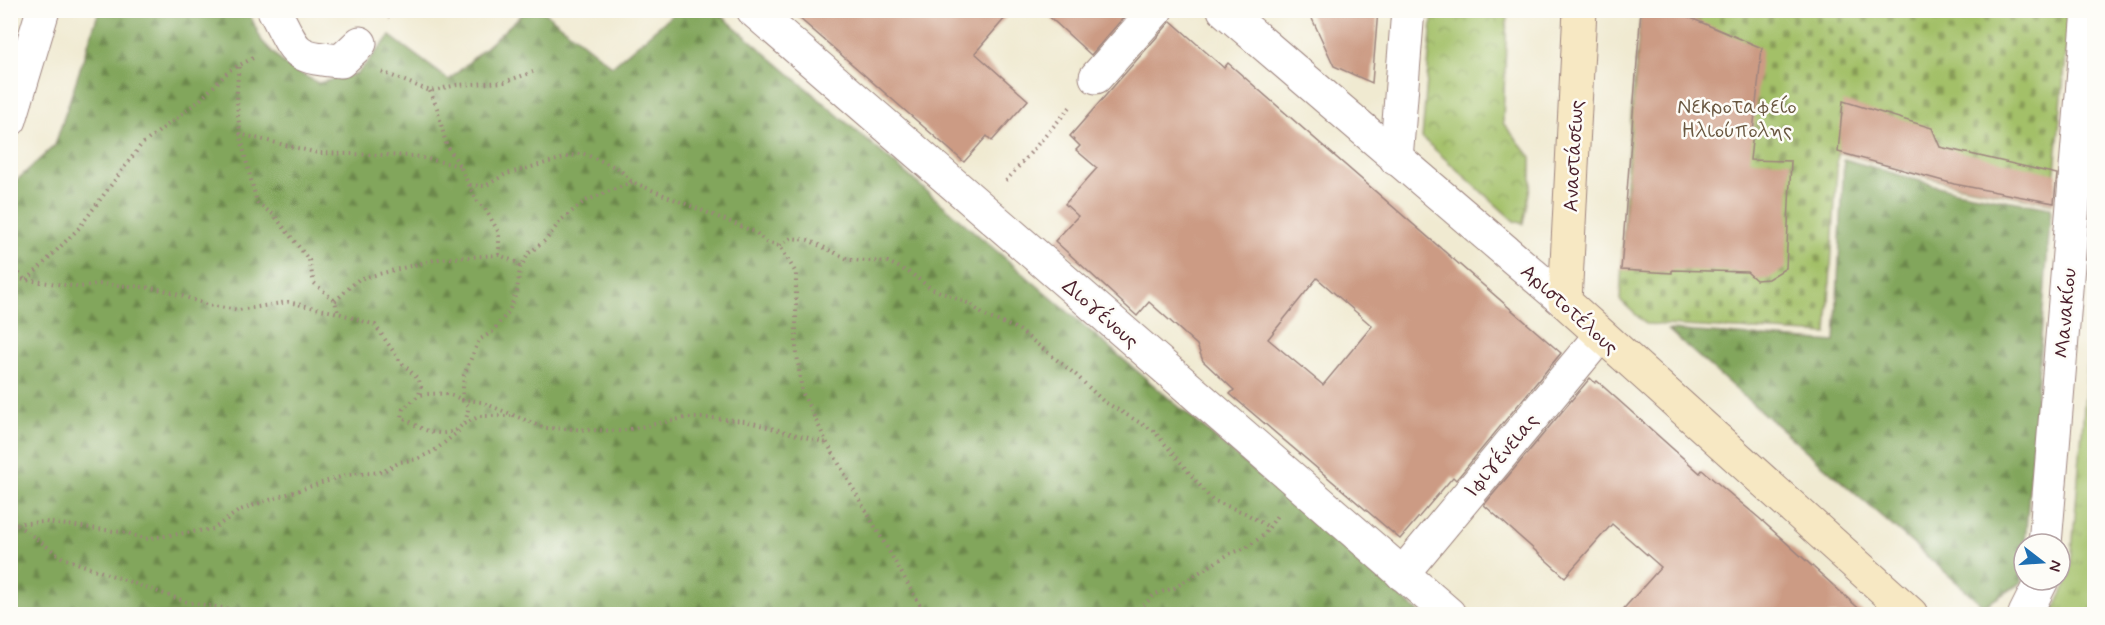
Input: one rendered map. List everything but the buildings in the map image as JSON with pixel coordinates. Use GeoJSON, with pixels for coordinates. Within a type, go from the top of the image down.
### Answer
{"type":"FeatureCollection","features":[{"type":"Feature","properties":{"kind":"street"},"geometry":{"type":"LineString","coordinates":[[10,120],[43,10]]}},
{"type":"Feature","properties":{"kind":"street","name":"Διογένους"},"geometry":{"type":"LineString","coordinates":[[753,10],[1449,615]]}},
{"type":"Feature","properties":{"kind":"street"},"geometry":{"type":"LineString","coordinates":[[1096,77],[1156,10]]}},
{"type":"Feature","properties":{"kind":"street","name":"Αριστοτέλους"},"geometry":{"type":"LineString","coordinates":[[1224,10],[1395,159],[1565,302],[1911,615]]}},
{"type":"Feature","properties":{"kind":"street"},"geometry":{"type":"LineString","coordinates":[[1395,159],[1408,10]]}},
{"type":"Feature","properties":{"kind":"street","name":"Αναστάσεως"},"geometry":{"type":"LineString","coordinates":[[1565,302],[1580,10]]}},
{"type":"Feature","properties":{"kind":"street","name":"Μανακίου"},"geometry":{"type":"LineString","coordinates":[[2046,532],[2089,10]]}},
{"type":"Feature","properties":{"kind":"street"},"geometry":{"type":"LineString","coordinates":[[281,24],[297,51],[309,59],[351,52]]}},
{"type":"Feature","properties":{"kind":"street","name":"Ιφιγένειας"},"geometry":{"type":"LineString","coordinates":[[1402,574],[1600,336]]}},
{"type":"Feature","properties":{"kind":"street"},"geometry":{"type":"LineString","coordinates":[[2025,615],[2037,592]]}},
{"type":"Feature","properties":{"kind":"path"},"geometry":{"type":"LineString","coordinates":[[26,281],[79,228],[141,145],[199,101],[230,70],[239,66],[281,24]]}},
{"type":"Feature","properties":{"kind":"path"},"geometry":{"type":"LineString","coordinates":[[351,52],[371,68],[430,91],[457,85],[475,86],[504,82],[533,72]]}},
{"type":"Feature","properties":{"kind":"path"},"geometry":{"type":"LineString","coordinates":[[239,66],[235,97],[239,134],[257,203],[274,215],[309,260],[314,283],[335,301],[338,313]]}},
{"type":"Feature","properties":{"kind":"path"},"geometry":{"type":"LineString","coordinates":[[982,209],[1096,77]]}},
{"type":"Feature","properties":{"kind":"path"},"geometry":{"type":"LineString","coordinates":[[430,91],[446,144],[460,166],[476,200],[486,210],[499,233],[499,255]]}},
{"type":"Feature","properties":{"kind":"path"},"geometry":{"type":"LineString","coordinates":[[239,134],[318,153],[414,156],[460,166]]}},
{"type":"Feature","properties":{"kind":"path"},"geometry":{"type":"LineString","coordinates":[[470,185],[485,186],[506,174],[582,153],[618,168],[632,182],[755,232],[766,242],[780,246],[796,274],[795,336],[802,392],[827,443],[925,615]]}},
{"type":"Feature","properties":{"kind":"path"},"geometry":{"type":"LineString","coordinates":[[464,424],[468,405],[462,399],[464,375],[479,340],[492,332],[509,311],[517,291],[520,268],[529,253],[546,240],[561,220],[585,201],[632,182]]}},
{"type":"Feature","properties":{"kind":"path"},"geometry":{"type":"LineString","coordinates":[[780,246],[791,238],[808,240],[850,260],[888,262],[912,274],[930,288],[970,304],[985,316],[1018,329],[1076,375],[1103,401],[1154,431],[1212,501],[1245,513],[1268,526]]}},
{"type":"Feature","properties":{"kind":"path"},"geometry":{"type":"LineString","coordinates":[[335,301],[359,279],[438,259],[499,255],[518,263],[520,268]]}},
{"type":"Feature","properties":{"kind":"path"},"geometry":{"type":"LineString","coordinates":[[10,258],[15,269],[26,281]]}},
{"type":"Feature","properties":{"kind":"path"},"geometry":{"type":"LineString","coordinates":[[10,278],[80,287],[98,284],[143,287],[164,290],[212,306],[239,310],[288,302],[338,313],[375,325],[400,361],[419,380],[421,387],[418,395],[404,409],[402,418],[429,430],[447,434],[459,430]]}},
{"type":"Feature","properties":{"kind":"path"},"geometry":{"type":"LineString","coordinates":[[418,395],[448,393],[462,399],[481,402],[544,428],[620,431],[685,418],[745,421],[827,443]]}},
{"type":"Feature","properties":{"kind":"path"},"geometry":{"type":"LineString","coordinates":[[12,523],[45,522],[128,533],[144,539],[213,529],[240,510],[260,503],[346,475],[382,472],[399,462],[417,459],[434,451],[464,424],[480,416],[512,416]]}},
{"type":"Feature","properties":{"kind":"path"},"geometry":{"type":"LineString","coordinates":[[1136,615],[1155,594],[1174,588],[1229,554],[1246,548],[1264,535],[1268,526],[1300,486]]}},
{"type":"Feature","properties":{"kind":"path"},"geometry":{"type":"LineString","coordinates":[[10,516],[12,523],[63,558],[187,602],[247,610],[259,615]]}},
{"type":"Feature","properties":{"kind":"green space"},"geometry":{"type":"Polygon","coordinates":[[[1433,10],[1507,11],[1503,123],[1531,157],[1531,182],[1523,224],[1514,221],[1422,138],[1433,10]]]}},
{"type":"Feature","properties":{"kind":"green space"},"geometry":{"type":"Polygon","coordinates":[[[99,11],[248,11],[262,41],[286,66],[318,83],[357,74],[390,36],[449,80],[526,11],[543,11],[612,66],[677,11],[716,11],[1421,614],[11,614],[10,181],[17,180],[55,145],[99,11]]]}},
{"type":"Feature","properties":{"kind":"green space","name":"Νεκροταφείο Ηλιούπολης"},"geometry":{"type":"Polygon","coordinates":[[[1641,11],[2070,11],[2052,203],[1956,185],[1838,152],[1827,334],[1646,324],[1620,300],[1628,148],[1641,11]]]}},
{"type":"Feature","properties":{"kind":"green space"},"geometry":{"type":"Polygon","coordinates":[[[1844,159],[1955,191],[2051,208],[2026,532],[2012,532],[2012,588],[1984,606],[1668,330],[1835,342],[1844,159]]]}},
{"type":"Feature","properties":{"kind":"green space"},"geometry":{"type":"Polygon","coordinates":[[[2094,288],[2094,614],[2052,614],[2062,592],[2072,592],[2072,551],[2094,288]]]}}]}
